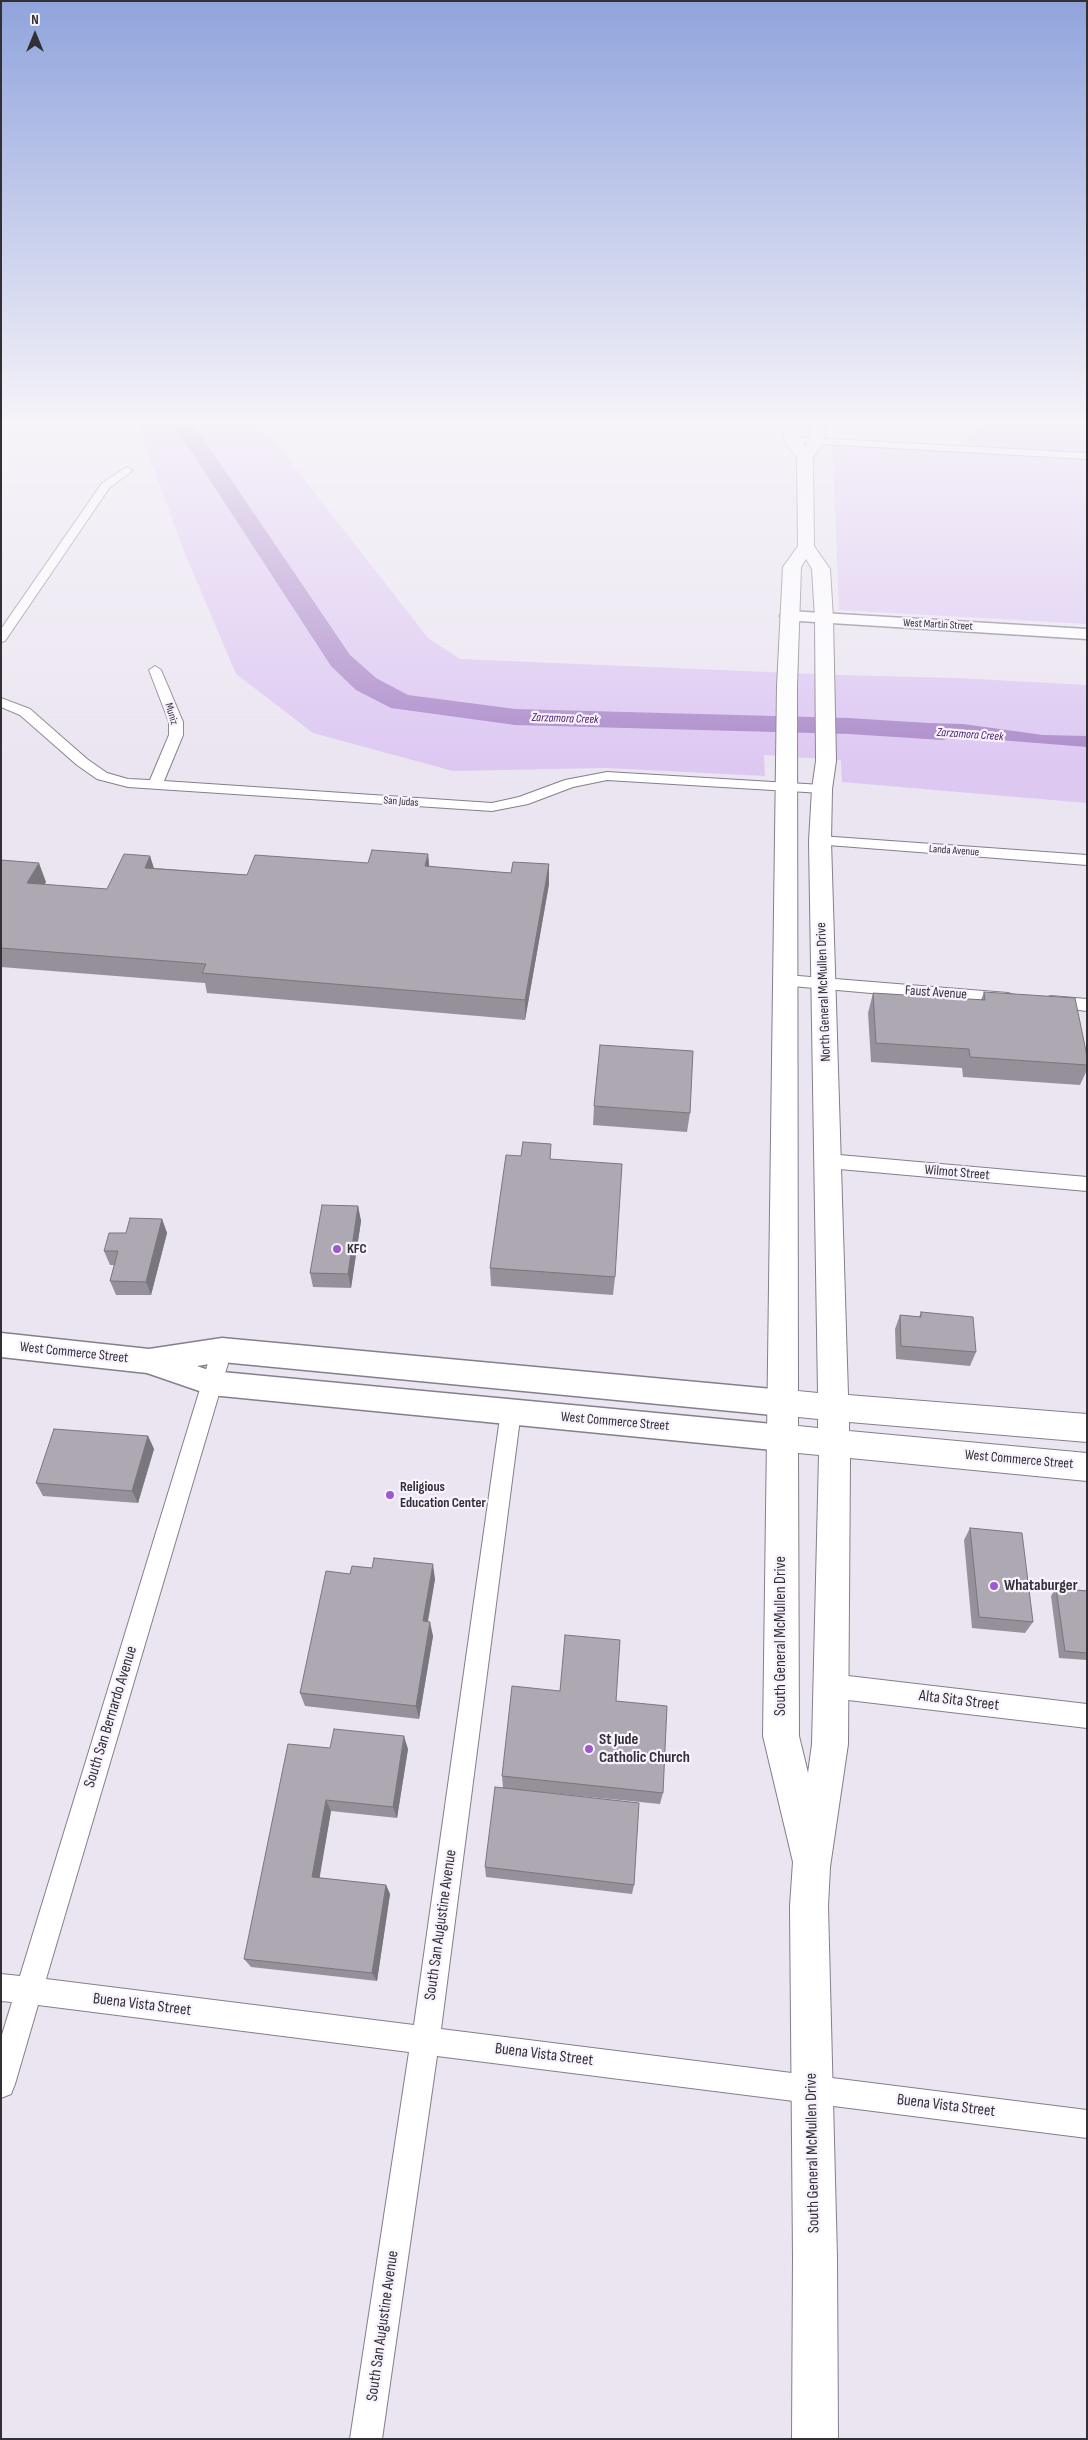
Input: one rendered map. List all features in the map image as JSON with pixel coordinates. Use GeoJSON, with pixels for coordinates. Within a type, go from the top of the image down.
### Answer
{"type":"FeatureCollection","features":[{"type":"Feature","properties":{"kind":"main road"},"geometry":{"type":"LineString","coordinates":[[783,1403],[787,686],[789,616],[792,605],[792,567],[806,546],[806,539]]}},
{"type":"Feature","properties":{"kind":"main road","name":"North General McMullen Drive"},"geometry":{"type":"LineString","coordinates":[[806,546],[821,569],[824,618],[826,761],[822,789],[820,841],[834,1442]]}},
{"type":"Feature","properties":{"kind":"main road","name":"West Martin Street"},"geometry":{"type":"LineString","coordinates":[[789,616],[1087,634]]}},
{"type":"Feature","properties":{"kind":"main road","name":"West Commerce Street"},"geometry":{"type":"LineString","coordinates":[[1,1345],[148,1361],[211,1384],[1087,1467]]}},
{"type":"Feature","properties":{"kind":"main road","name":"West Commerce Street"},"geometry":{"type":"LineString","coordinates":[[148,1361],[222,1350],[783,1403],[1087,1428]]}},
{"type":"Feature","properties":{"kind":"main road","name":"South General McMullen Drive"},"geometry":{"type":"LineString","coordinates":[[783,1403],[781,1736],[811,1867]]}},
{"type":"Feature","properties":{"kind":"main road","name":"South General McMullen Drive"},"geometry":{"type":"LineString","coordinates":[[815,2439],[815,2258],[809,1906],[811,1867],[830,1744],[834,1623],[834,1442]]}},
{"type":"Feature","properties":{"kind":"street"},"geometry":{"type":"LineString","coordinates":[[1,638],[69,539]]}},
{"type":"Feature","properties":{"kind":"street","name":"Muniz"},"geometry":{"type":"LineString","coordinates":[[154,785],[176,735],[176,722],[155,670]]}},
{"type":"Feature","properties":{"kind":"street","name":"San Judas"},"geometry":{"type":"LineString","coordinates":[[1,702],[25,712],[82,762],[102,776],[116,781],[492,807],[524,801],[570,782],[608,776],[822,789]]}},
{"type":"Feature","properties":{"kind":"street","name":"Landa Avenue"},"geometry":{"type":"LineString","coordinates":[[820,841],[1087,860]]}},
{"type":"Feature","properties":{"kind":"street","name":"Faust Avenue"},"geometry":{"type":"LineString","coordinates":[[786,981],[1087,1005]]}},
{"type":"Feature","properties":{"kind":"street","name":"Wilmot Street"},"geometry":{"type":"LineString","coordinates":[[828,1161],[1087,1184]]}},
{"type":"Feature","properties":{"kind":"street","name":"South San Bernardo Avenue"},"geometry":{"type":"LineString","coordinates":[[1,2084],[222,1350]]}},
{"type":"Feature","properties":{"kind":"street","name":"South San Augustine Avenue"},"geometry":{"type":"LineString","coordinates":[[366,2439],[424,2041],[511,1411]]}},
{"type":"Feature","properties":{"kind":"street","name":"Alta Sita Street"},"geometry":{"type":"LineString","coordinates":[[831,1686],[1087,1716]]}},
{"type":"Feature","properties":{"kind":"street","name":"Buena Vista Street"},"geometry":{"type":"LineString","coordinates":[[1,1987],[1087,2124]]}},
{"type":"Feature","properties":{"kind":"shaded area"},"geometry":{"type":"Polygon","coordinates":[[[179,539],[351,539],[428,638],[460,659],[839,675],[957,678],[1087,685],[1087,803],[842,782],[841,760],[764,755],[765,776],[607,768],[453,771],[313,733],[236,674],[179,539]]]}},
{"type":"Feature","properties":{"kind":"shaded area"},"geometry":{"type":"Polygon","coordinates":[[[836,539],[1087,539],[1087,624],[839,610],[836,539]]]}},
{"type":"Feature","properties":{"kind":"water"},"geometry":{"type":"Polygon","coordinates":[[[894,722],[963,724],[1043,735],[1087,736],[1087,747],[999,740],[891,735],[889,729],[894,722]]]}},
{"type":"Feature","properties":{"kind":"building"},"geometry":{"type":"Polygon","coordinates":[[[372,850],[428,854],[425,866],[511,873],[513,862],[549,864],[525,1000],[202,973],[206,964],[1,948],[1,860],[39,863],[27,883],[107,889],[124,854],[150,856],[145,868],[247,875],[255,855],[368,863],[372,850]]]}},
{"type":"Feature","properties":{"kind":"building"},"geometry":{"type":"Polygon","coordinates":[[[984,992],[1075,998],[1087,1056],[1087,1065],[970,1057],[969,1049],[876,1043],[873,993],[985,1000],[984,992]]]}},
{"type":"Feature","properties":{"kind":"building"},"geometry":{"type":"Polygon","coordinates":[[[600,1045],[693,1051],[690,1113],[594,1106],[600,1045]]]}},
{"type":"Feature","properties":{"kind":"building"},"geometry":{"type":"Polygon","coordinates":[[[523,1142],[551,1144],[550,1159],[622,1164],[615,1277],[490,1268],[506,1155],[521,1156],[523,1142]]]}},
{"type":"Feature","properties":{"kind":"building"},"geometry":{"type":"Polygon","coordinates":[[[322,1205],[358,1206],[348,1274],[310,1273],[322,1205]]]}},
{"type":"Feature","properties":{"kind":"building"},"geometry":{"type":"Polygon","coordinates":[[[130,1218],[162,1219],[146,1282],[110,1281],[118,1251],[104,1251],[109,1233],[126,1233],[130,1218]]]}},
{"type":"Feature","properties":{"kind":"building"},"geometry":{"type":"Polygon","coordinates":[[[921,1312],[973,1317],[976,1352],[901,1346],[900,1315],[921,1317],[921,1312]]]}},
{"type":"Feature","properties":{"kind":"building"},"geometry":{"type":"Polygon","coordinates":[[[54,1429],[148,1436],[132,1491],[36,1483],[54,1429]]]}},
{"type":"Feature","properties":{"kind":"building","name":"Whataburger"},"geometry":{"type":"Polygon","coordinates":[[[970,1528],[1022,1533],[1033,1622],[979,1617],[970,1528]]]}},
{"type":"Feature","properties":{"kind":"building"},"geometry":{"type":"Polygon","coordinates":[[[374,1558],[433,1564],[423,1621],[430,1622],[416,1706],[300,1693],[326,1571],[350,1574],[352,1566],[372,1568],[374,1558]]]}},
{"type":"Feature","properties":{"kind":"building"},"geometry":{"type":"Polygon","coordinates":[[[1056,1588],[1087,1591],[1087,1653],[1065,1651],[1056,1588]]]}},
{"type":"Feature","properties":{"kind":"building"},"geometry":{"type":"Polygon","coordinates":[[[565,1635],[620,1640],[616,1701],[667,1706],[663,1793],[502,1776],[512,1686],[560,1691],[565,1635]]]}},
{"type":"Feature","properties":{"kind":"building"},"geometry":{"type":"Polygon","coordinates":[[[334,1729],[404,1736],[393,1807],[326,1800],[312,1877],[386,1885],[372,1973],[244,1959],[288,1744],[330,1748],[334,1729]]]}},
{"type":"Feature","properties":{"kind":"building"},"geometry":{"type":"Polygon","coordinates":[[[495,1787],[639,1803],[634,1885],[485,1867],[495,1787]]]}},
{"type":"Feature","properties":{"kind":"waterway","name":"Zarzamora Creek"},"geometry":{"type":"LineString","coordinates":[[260,539],[340,660],[366,684],[401,702],[515,717],[849,726],[942,732]]}},
{"type":"Feature","properties":{"kind":"place","name":"KFC"},"geometry":{"type":"Point","coordinates":[337,1249]}},
{"type":"Feature","properties":{"kind":"place","name":"Religious Education Center"},"geometry":{"type":"Point","coordinates":[390,1495]}},
{"type":"Feature","properties":{"kind":"place","name":"Whataburger"},"geometry":{"type":"Point","coordinates":[994,1586]}},
{"type":"Feature","properties":{"kind":"place","name":"St Jude Catholic Church"},"geometry":{"type":"Point","coordinates":[589,1749]}}]}
